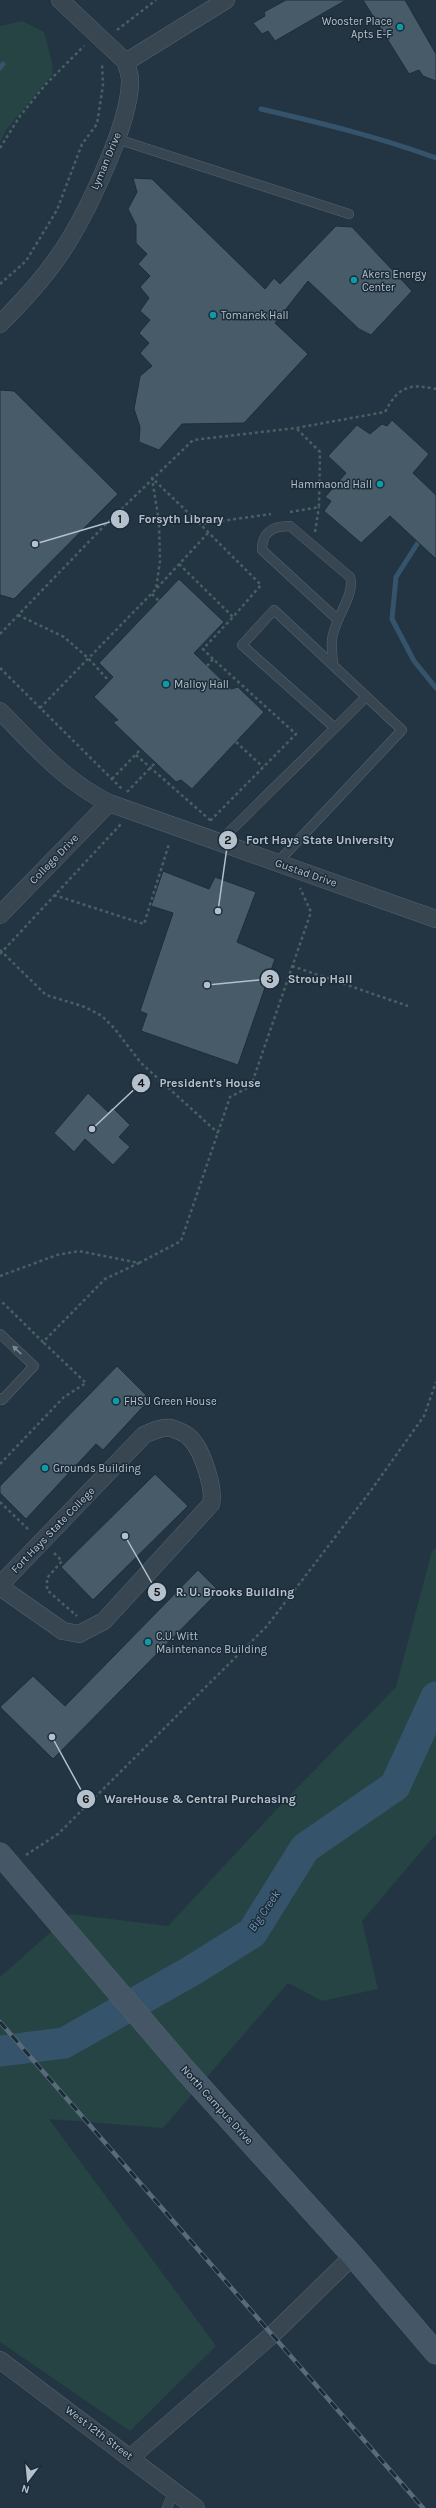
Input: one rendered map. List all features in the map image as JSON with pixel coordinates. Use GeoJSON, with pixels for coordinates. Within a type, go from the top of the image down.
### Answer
{"type":"FeatureCollection","features":[{"type":"Feature","properties":{"kind":"main road","name":"North Campus Drive"},"geometry":{"type":"LineString","coordinates":[[5,1860],[64,1931],[185,2070],[353,2256],[436,2353]]}},
{"type":"Feature","properties":{"kind":"street"},"geometry":{"type":"LineString","coordinates":[[60,0],[126,62],[226,0]]}},
{"type":"Feature","properties":{"kind":"street","name":"Lyman Drive"},"geometry":{"type":"LineString","coordinates":[[0,324],[28,297],[59,256],[84,211],[117,139],[126,110],[130,80],[126,62]]}},
{"type":"Feature","properties":{"kind":"street","name":"Gustad Drive"},"geometry":{"type":"LineString","coordinates":[[0,711],[70,780],[86,792],[109,803],[436,919]]}},
{"type":"Feature","properties":{"kind":"street","name":"College Drive"},"geometry":{"type":"LineString","coordinates":[[0,915],[109,803]]}},
{"type":"Feature","properties":{"kind":"street","name":"Fort Hays State College"},"geometry":{"type":"LineString","coordinates":[[159,1428],[172,1428],[190,1438],[209,1479],[213,1497],[211,1504],[104,1621],[79,1634],[63,1631],[0,1586],[144,1435],[159,1428]]}},
{"type":"Feature","properties":{"kind":"street"},"geometry":{"type":"LineString","coordinates":[[131,2457],[273,2334],[353,2256]]}},
{"type":"Feature","properties":{"kind":"street","name":"West 12th Street"},"geometry":{"type":"LineString","coordinates":[[0,2360],[131,2457],[196,2508]]}},
{"type":"Feature","properties":{"kind":"lane"},"geometry":{"type":"LineString","coordinates":[[117,139],[349,214]]}},
{"type":"Feature","properties":{"kind":"lane"},"geometry":{"type":"LineString","coordinates":[[333,665],[332,639],[337,619],[350,592],[352,583],[350,577],[290,526],[278,526],[268,531],[262,541],[262,550],[337,619]]}},
{"type":"Feature","properties":{"kind":"lane"},"geometry":{"type":"LineString","coordinates":[[277,863],[402,730],[274,610],[242,645],[335,728]]}},
{"type":"Feature","properties":{"kind":"lane"},"geometry":{"type":"LineString","coordinates":[[219,842],[366,697]]}},
{"type":"Feature","properties":{"kind":"lane"},"geometry":{"type":"LineString","coordinates":[[0,1334],[34,1366],[2,1400],[0,1398]]}},
{"type":"Feature","properties":{"kind":"lane"},"geometry":{"type":"LineString","coordinates":[[167,2508],[174,2490]]}},
{"type":"Feature","properties":{"kind":"path"},"geometry":{"type":"LineString","coordinates":[[0,148],[20,116],[46,84],[87,42],[115,31],[156,0]]}},
{"type":"Feature","properties":{"kind":"path"},"geometry":{"type":"LineString","coordinates":[[0,284],[26,261],[37,246],[57,210],[82,144],[97,124],[103,85],[102,60]]}},
{"type":"Feature","properties":{"kind":"path"},"geometry":{"type":"LineString","coordinates":[[0,634],[152,478],[193,440],[296,428],[385,412],[392,398],[403,390],[412,386],[436,389]]}},
{"type":"Feature","properties":{"kind":"path"},"geometry":{"type":"LineString","coordinates":[[296,428],[320,452],[317,531],[308,542]]}},
{"type":"Feature","properties":{"kind":"path"},"geometry":{"type":"LineString","coordinates":[[152,478],[262,586],[203,649],[296,734],[205,826]]}},
{"type":"Feature","properties":{"kind":"path"},"geometry":{"type":"LineString","coordinates":[[152,478],[159,522],[159,578],[156,589]]}},
{"type":"Feature","properties":{"kind":"path"},"geometry":{"type":"LineString","coordinates":[[289,512],[319,507]]}},
{"type":"Feature","properties":{"kind":"path"},"geometry":{"type":"LineString","coordinates":[[200,524],[274,514]]}},
{"type":"Feature","properties":{"kind":"path"},"geometry":{"type":"LineString","coordinates":[[40,708],[152,594],[208,533]]}},
{"type":"Feature","properties":{"kind":"path"},"geometry":{"type":"LineString","coordinates":[[180,564],[233,617]]}},
{"type":"Feature","properties":{"kind":"path"},"geometry":{"type":"LineString","coordinates":[[152,594],[159,601]]}},
{"type":"Feature","properties":{"kind":"path"},"geometry":{"type":"LineString","coordinates":[[18,616],[64,638],[88,658],[109,681]]}},
{"type":"Feature","properties":{"kind":"path"},"geometry":{"type":"LineString","coordinates":[[207,666],[213,659]]}},
{"type":"Feature","properties":{"kind":"path"},"geometry":{"type":"LineString","coordinates":[[0,668],[126,793],[141,804],[1,952],[46,995],[85,1007],[102,1016],[114,1028],[141,1063],[218,1133]]}},
{"type":"Feature","properties":{"kind":"path"},"geometry":{"type":"LineString","coordinates":[[236,742],[263,767]]}},
{"type":"Feature","properties":{"kind":"path"},"geometry":{"type":"LineString","coordinates":[[112,779],[141,749]]}},
{"type":"Feature","properties":{"kind":"path"},"geometry":{"type":"LineString","coordinates":[[136,755],[211,820]]}},
{"type":"Feature","properties":{"kind":"path"},"geometry":{"type":"LineString","coordinates":[[126,793],[156,762]]}},
{"type":"Feature","properties":{"kind":"path"},"geometry":{"type":"LineString","coordinates":[[54,895],[144,924],[169,844]]}},
{"type":"Feature","properties":{"kind":"path"},"geometry":{"type":"LineString","coordinates":[[43,1342],[105,1279],[180,1241],[230,1097],[251,1086],[311,912],[299,888]]}},
{"type":"Feature","properties":{"kind":"path"},"geometry":{"type":"LineString","coordinates":[[292,966],[408,1006]]}},
{"type":"Feature","properties":{"kind":"path"},"geometry":{"type":"LineString","coordinates":[[0,1276],[57,1255],[79,1251],[138,1263]]}},
{"type":"Feature","properties":{"kind":"path"},"geometry":{"type":"LineString","coordinates":[[0,1300],[86,1383],[64,1397],[0,1464]]}},
{"type":"Feature","properties":{"kind":"path"},"geometry":{"type":"LineString","coordinates":[[5,1860],[58,1834],[267,1626],[372,1489],[424,1416],[436,1382]]}},
{"type":"Feature","properties":{"kind":"path"},"geometry":{"type":"LineString","coordinates":[[0,1502],[62,1561],[47,1578],[47,1590],[76,1616],[82,1615]]}},
{"type":"Feature","properties":{"kind":"green space"},"geometry":{"type":"Polygon","coordinates":[[[22,21],[44,32],[52,62],[53,74],[6,130],[0,142],[0,26],[22,21]]]}},
{"type":"Feature","properties":{"kind":"green space"},"geometry":{"type":"Polygon","coordinates":[[[436,1548],[436,1834],[362,1921],[378,1989],[322,2001],[288,1983],[163,2128],[49,2119],[216,2346],[130,2431],[0,2342],[0,1977],[71,1914],[168,1926],[292,1793],[396,1687],[432,1551],[436,1548]]]}},
{"type":"Feature","properties":{"kind":"building","name":"Wooster Place Apts E-F"},"geometry":{"type":"Polygon","coordinates":[[[286,0],[346,0],[275,41],[268,31],[262,34],[253,23],[265,16],[264,12],[286,0]]]}},
{"type":"Feature","properties":{"kind":"building","name":"Wooster Place Apts E-F"},"geometry":{"type":"Polygon","coordinates":[[[363,0],[405,0],[436,54],[436,81],[423,76],[419,70],[409,74],[363,0]]]}},
{"type":"Feature","properties":{"kind":"building","name":"Tomanek Hall"},"geometry":{"type":"Polygon","coordinates":[[[133,178],[152,179],[265,289],[274,278],[280,284],[336,226],[352,227],[412,291],[371,335],[359,329],[308,281],[275,323],[308,354],[244,423],[182,424],[159,450],[139,442],[140,427],[134,409],[140,376],[152,366],[140,353],[149,343],[139,333],[150,320],[140,311],[149,298],[140,287],[150,276],[138,264],[147,254],[136,243],[136,225],[128,209],[137,192],[133,178]]]}},
{"type":"Feature","properties":{"kind":"building"},"geometry":{"type":"Polygon","coordinates":[[[0,390],[14,391],[118,494],[14,599],[0,595],[0,390]]]}},
{"type":"Feature","properties":{"kind":"building","name":"Hammaond Hall"},"geometry":{"type":"Polygon","coordinates":[[[392,420],[429,454],[413,473],[436,495],[436,559],[390,516],[361,543],[324,511],[331,501],[325,497],[346,473],[328,456],[357,425],[370,434],[382,424],[387,426],[392,420]]]}},
{"type":"Feature","properties":{"kind":"building","name":"Malloy Hall"},"geometry":{"type":"Polygon","coordinates":[[[179,579],[224,622],[194,653],[231,689],[238,687],[264,712],[192,789],[181,780],[176,782],[113,722],[118,720],[94,697],[113,677],[99,663],[179,579]]]}},
{"type":"Feature","properties":{"kind":"building"},"geometry":{"type":"Polygon","coordinates":[[[163,871],[209,889],[215,877],[256,892],[237,942],[275,959],[238,1065],[141,1031],[147,1014],[140,1011],[173,913],[151,906],[163,871]]]}},
{"type":"Feature","properties":{"kind":"building"},"geometry":{"type":"Polygon","coordinates":[[[88,1093],[108,1112],[112,1107],[130,1125],[119,1137],[130,1147],[113,1165],[85,1139],[74,1152],[54,1133],[88,1093]]]}},
{"type":"Feature","properties":{"kind":"building","name":"Grounds Building"},"geometry":{"type":"Polygon","coordinates":[[[117,1366],[150,1399],[103,1450],[96,1444],[26,1519],[0,1493],[0,1486],[117,1366]]]}},
{"type":"Feature","properties":{"kind":"building"},"geometry":{"type":"Polygon","coordinates":[[[155,1474],[188,1506],[93,1600],[61,1567],[155,1474]]]}},
{"type":"Feature","properties":{"kind":"building"},"geometry":{"type":"Polygon","coordinates":[[[198,1570],[219,1591],[53,1759],[0,1707],[33,1676],[65,1706],[198,1570]]]}},
{"type":"Feature","properties":{"kind":"waterway"},"geometry":{"type":"LineString","coordinates":[[0,68],[3,64]]}},
{"type":"Feature","properties":{"kind":"waterway"},"geometry":{"type":"LineString","coordinates":[[261,109],[371,137],[436,158]]}},
{"type":"Feature","properties":{"kind":"waterway"},"geometry":{"type":"LineString","coordinates":[[421,538],[396,577],[392,619],[414,661],[436,688]]}},
{"type":"Feature","properties":{"kind":"waterway","name":"Big Creek"},"geometry":{"type":"LineString","coordinates":[[0,2051],[64,2043],[193,1970],[252,1933],[305,1848],[395,1786],[436,1697]]}},
{"type":"Feature","properties":{"kind":"railway"},"geometry":{"type":"LineString","coordinates":[[0,2022],[423,2508]]}},
{"type":"Feature","properties":{"kind":"place","name":"Wooster Place Apts E-F"},"geometry":{"type":"Point","coordinates":[400,27]}},
{"type":"Feature","properties":{"kind":"place","name":"Akers Energy Center"},"geometry":{"type":"Point","coordinates":[354,280]}},
{"type":"Feature","properties":{"kind":"place","name":"Tomanek Hall"},"geometry":{"type":"Point","coordinates":[213,315]}},
{"type":"Feature","properties":{"kind":"place","name":"Hammaond Hall"},"geometry":{"type":"Point","coordinates":[380,484]}},
{"type":"Feature","properties":{"kind":"place","name":"Forsyth Library"},"geometry":{"type":"Point","coordinates":[35,544]}},
{"type":"Feature","properties":{"kind":"place","name":"Malloy Hall"},"geometry":{"type":"Point","coordinates":[166,684]}},
{"type":"Feature","properties":{"kind":"place","name":"Fort Hays State University"},"geometry":{"type":"Point","coordinates":[218,911]}},
{"type":"Feature","properties":{"kind":"place","name":"Stroup Hall"},"geometry":{"type":"Point","coordinates":[207,985]}},
{"type":"Feature","properties":{"kind":"place","name":"President's House"},"geometry":{"type":"Point","coordinates":[92,1129]}},
{"type":"Feature","properties":{"kind":"place","name":"FHSU Green House"},"geometry":{"type":"Point","coordinates":[116,1401]}},
{"type":"Feature","properties":{"kind":"place","name":"Grounds Building"},"geometry":{"type":"Point","coordinates":[45,1468]}},
{"type":"Feature","properties":{"kind":"place","name":"R. U. Brooks Building"},"geometry":{"type":"Point","coordinates":[125,1536]}},
{"type":"Feature","properties":{"kind":"place","name":"C.U. Witt Maintenance Building"},"geometry":{"type":"Point","coordinates":[148,1642]}},
{"type":"Feature","properties":{"kind":"place","name":"WareHouse & Central Purchasing"},"geometry":{"type":"Point","coordinates":[52,1737]}}]}
